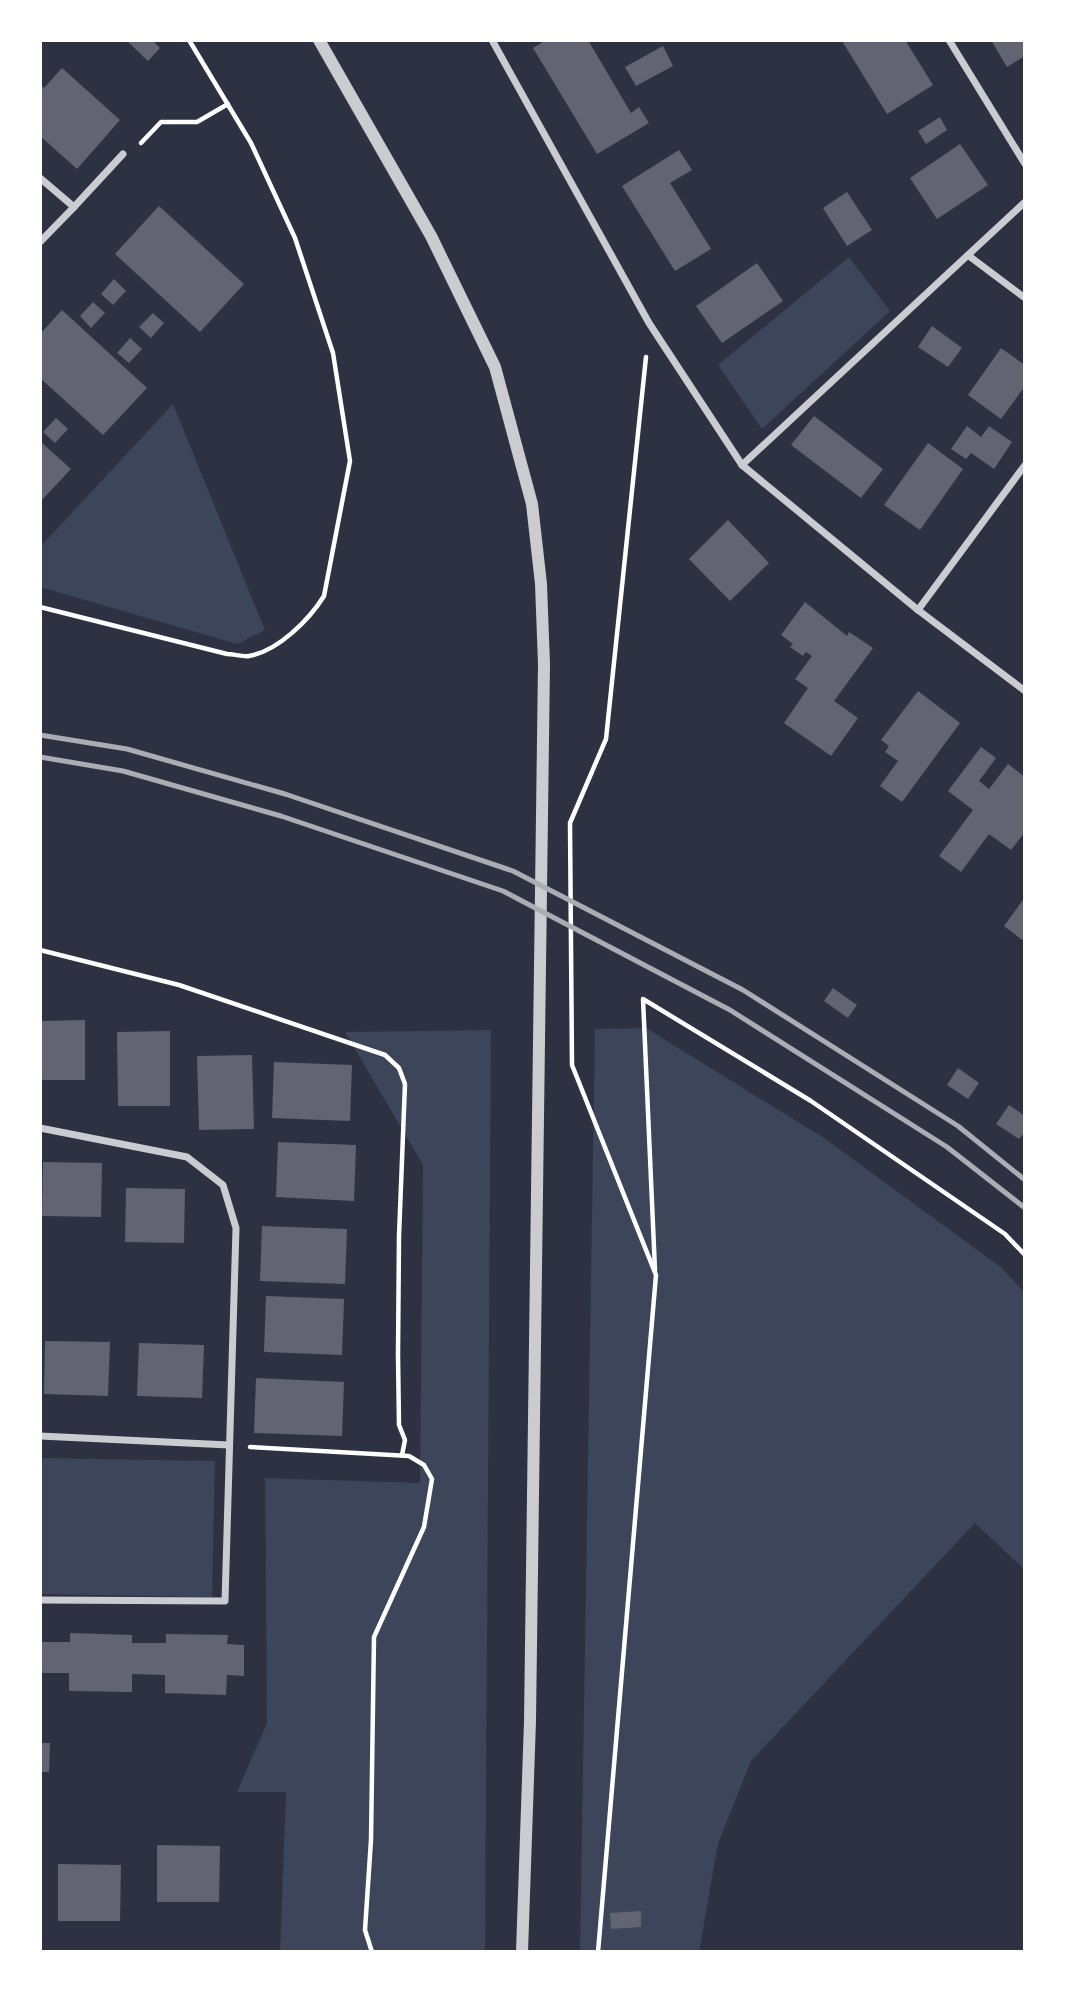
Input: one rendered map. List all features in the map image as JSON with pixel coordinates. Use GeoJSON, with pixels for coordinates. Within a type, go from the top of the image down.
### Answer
{"type":"FeatureCollection","features":[{"type":"Feature","properties":{"kind":"street"},"geometry":{"type":"LineString","coordinates":[[319,40],[437,248],[495,367],[532,504],[541,584],[544,664],[530,1721],[522,1952]]}},
{"type":"Feature","properties":{"kind":"street"},"geometry":{"type":"LineString","coordinates":[[492,40],[649,323],[742,465],[918,610],[1025,691]]}},
{"type":"Feature","properties":{"kind":"street"},"geometry":{"type":"LineString","coordinates":[[949,40],[1025,163]]}},
{"type":"Feature","properties":{"kind":"street"},"geometry":{"type":"LineString","coordinates":[[40,242],[122,154]]}},
{"type":"Feature","properties":{"kind":"street"},"geometry":{"type":"LineString","coordinates":[[40,178],[74,207]]}},
{"type":"Feature","properties":{"kind":"street"},"geometry":{"type":"LineString","coordinates":[[742,465],[1025,202]]}},
{"type":"Feature","properties":{"kind":"street"},"geometry":{"type":"LineString","coordinates":[[969,256],[1025,298]]}},
{"type":"Feature","properties":{"kind":"street"},"geometry":{"type":"LineString","coordinates":[[918,610],[1025,465]]}},
{"type":"Feature","properties":{"kind":"street"},"geometry":{"type":"LineString","coordinates":[[40,1128],[187,1157],[223,1185],[236,1228],[225,1601],[40,1600]]}},
{"type":"Feature","properties":{"kind":"street"},"geometry":{"type":"LineString","coordinates":[[40,1436],[229,1445]]}},
{"type":"Feature","properties":{"kind":"path"},"geometry":{"type":"LineString","coordinates":[[40,607],[227,654],[249,656],[291,634],[313,613],[324,596],[350,461],[333,353],[295,238],[251,143],[189,40]]}},
{"type":"Feature","properties":{"kind":"path"},"geometry":{"type":"LineString","coordinates":[[122,154],[135,149],[161,122],[197,122],[228,104]]}},
{"type":"Feature","properties":{"kind":"path"},"geometry":{"type":"LineString","coordinates":[[649,323],[606,739],[570,823],[572,1065],[656,1275]]}},
{"type":"Feature","properties":{"kind":"path"},"geometry":{"type":"LineString","coordinates":[[40,950],[228,1000],[385,1055],[399,1068],[405,1084],[398,1342],[399,1425],[405,1440],[402,1455]]}},
{"type":"Feature","properties":{"kind":"path"},"geometry":{"type":"LineString","coordinates":[[598,1952],[656,1275],[643,999],[811,1101],[1004,1234],[1025,1255]]}},
{"type":"Feature","properties":{"kind":"path"},"geometry":{"type":"LineString","coordinates":[[229,1445],[409,1456],[424,1465],[432,1479],[424,1527],[374,1637],[371,1840],[365,1930],[372,1952]]}},
{"type":"Feature","properties":{"kind":"shaded area"},"geometry":{"type":"Polygon","coordinates":[[[849,257],[890,311],[762,429],[718,365],[849,257]]]}},
{"type":"Feature","properties":{"kind":"shaded area"},"geometry":{"type":"Polygon","coordinates":[[[173,404],[265,630],[237,644],[40,587],[40,547],[173,404]]]}},
{"type":"Feature","properties":{"kind":"shaded area"},"geometry":{"type":"Polygon","coordinates":[[[646,1028],[824,1138],[1002,1268],[1025,1293],[1025,1570],[975,1523],[751,1761],[718,1844],[699,1952],[580,1952],[595,1029],[646,1028]]]}},
{"type":"Feature","properties":{"kind":"shaded area"},"geometry":{"type":"Polygon","coordinates":[[[491,1030],[485,1952],[280,1952],[286,1792],[237,1792],[267,1723],[265,1478],[420,1483],[423,1165],[345,1032],[491,1030]]]}},
{"type":"Feature","properties":{"kind":"shaded area"},"geometry":{"type":"Polygon","coordinates":[[[40,1458],[215,1461],[212,1597],[40,1594],[40,1458]]]}},
{"type":"Feature","properties":{"kind":"building"},"geometry":{"type":"Polygon","coordinates":[[[126,40],[152,40],[160,48],[148,61],[126,40]]]}},
{"type":"Feature","properties":{"kind":"building"},"geometry":{"type":"Polygon","coordinates":[[[546,40],[588,40],[631,113],[639,107],[649,123],[597,154],[533,48],[546,40]]]}},
{"type":"Feature","properties":{"kind":"building"},"geometry":{"type":"Polygon","coordinates":[[[843,40],[905,40],[933,85],[887,114],[843,40]]]}},
{"type":"Feature","properties":{"kind":"building"},"geometry":{"type":"Polygon","coordinates":[[[991,40],[1025,40],[1025,56],[1007,67],[991,40]]]}},
{"type":"Feature","properties":{"kind":"building"},"geometry":{"type":"Polygon","coordinates":[[[663,46],[673,66],[636,86],[625,67],[663,46]]]}},
{"type":"Feature","properties":{"kind":"building"},"geometry":{"type":"Polygon","coordinates":[[[62,68],[120,120],[77,169],[40,136],[40,84],[44,88],[62,68]]]}},
{"type":"Feature","properties":{"kind":"building"},"geometry":{"type":"Polygon","coordinates":[[[940,117],[947,130],[926,144],[918,131],[940,117]]]}},
{"type":"Feature","properties":{"kind":"building"},"geometry":{"type":"Polygon","coordinates":[[[960,144],[988,185],[937,219],[910,178],[960,144]]]}},
{"type":"Feature","properties":{"kind":"building"},"geometry":{"type":"Polygon","coordinates":[[[679,150],[692,170],[670,183],[711,249],[675,271],[622,186],[679,150]]]}},
{"type":"Feature","properties":{"kind":"building"},"geometry":{"type":"Polygon","coordinates":[[[847,192],[872,230],[847,246],[823,208],[847,192]]]}},
{"type":"Feature","properties":{"kind":"building"},"geometry":{"type":"Polygon","coordinates":[[[159,206],[244,284],[200,332],[115,254],[159,206]]]}},
{"type":"Feature","properties":{"kind":"building"},"geometry":{"type":"Polygon","coordinates":[[[757,263],[783,301],[722,343],[696,306],[757,263]]]}},
{"type":"Feature","properties":{"kind":"building"},"geometry":{"type":"Polygon","coordinates":[[[114,279],[126,291],[113,305],[101,294],[114,279]]]}},
{"type":"Feature","properties":{"kind":"building"},"geometry":{"type":"Polygon","coordinates":[[[93,302],[105,313],[91,328],[80,316],[93,302]]]}},
{"type":"Feature","properties":{"kind":"building"},"geometry":{"type":"Polygon","coordinates":[[[62,310],[147,388],[103,435],[40,378],[40,334],[62,310]]]}},
{"type":"Feature","properties":{"kind":"building"},"geometry":{"type":"Polygon","coordinates":[[[153,313],[164,323],[151,338],[139,327],[153,313]]]}},
{"type":"Feature","properties":{"kind":"building"},"geometry":{"type":"Polygon","coordinates":[[[932,326],[962,348],[948,367],[918,347],[932,326]]]}},
{"type":"Feature","properties":{"kind":"building"},"geometry":{"type":"Polygon","coordinates":[[[130,338],[142,349],[129,363],[117,353],[130,338]]]}},
{"type":"Feature","properties":{"kind":"building"},"geometry":{"type":"Polygon","coordinates":[[[1001,348],[1025,365],[1025,386],[1001,419],[968,395],[1001,348]]]}},
{"type":"Feature","properties":{"kind":"building"},"geometry":{"type":"Polygon","coordinates":[[[814,416],[883,469],[861,498],[791,445],[814,416]]]}},
{"type":"Feature","properties":{"kind":"building"},"geometry":{"type":"Polygon","coordinates":[[[56,418],[68,429],[55,443],[43,432],[56,418]]]}},
{"type":"Feature","properties":{"kind":"building"},"geometry":{"type":"Polygon","coordinates":[[[967,426],[981,437],[989,426],[1012,442],[994,469],[971,453],[966,459],[951,449],[967,426]]]}},
{"type":"Feature","properties":{"kind":"building"},"geometry":{"type":"Polygon","coordinates":[[[40,441],[71,469],[40,502],[40,441]]]}},
{"type":"Feature","properties":{"kind":"building"},"geometry":{"type":"Polygon","coordinates":[[[928,443],[963,469],[920,530],[884,505],[928,443]]]}},
{"type":"Feature","properties":{"kind":"building"},"geometry":{"type":"Polygon","coordinates":[[[728,520],[769,563],[730,601],[689,559],[728,520]]]}},
{"type":"Feature","properties":{"kind":"building"},"geometry":{"type":"Polygon","coordinates":[[[805,602],[847,636],[849,632],[873,648],[834,701],[858,718],[831,756],[784,723],[808,688],[795,679],[812,656],[806,652],[803,656],[790,647],[793,644],[781,635],[805,602]]]}},
{"type":"Feature","properties":{"kind":"building"},"geometry":{"type":"Polygon","coordinates":[[[918,691],[960,723],[902,802],[880,786],[898,761],[885,752],[889,746],[881,740],[918,691]]]}},
{"type":"Feature","properties":{"kind":"building"},"geometry":{"type":"Polygon","coordinates":[[[981,747],[996,758],[979,781],[989,789],[1008,764],[1025,777],[1025,832],[1011,850],[989,834],[961,872],[939,856],[973,810],[948,791],[981,747]]]}},
{"type":"Feature","properties":{"kind":"building"},"geometry":{"type":"Polygon","coordinates":[[[1025,897],[1025,942],[1004,926],[1025,897]]]}},
{"type":"Feature","properties":{"kind":"building"},"geometry":{"type":"Polygon","coordinates":[[[833,988],[857,1005],[848,1018],[824,1001],[833,988]]]}},
{"type":"Feature","properties":{"kind":"building"},"geometry":{"type":"Polygon","coordinates":[[[85,1020],[85,1080],[40,1080],[40,1021],[85,1020]]]}},
{"type":"Feature","properties":{"kind":"building"},"geometry":{"type":"Polygon","coordinates":[[[170,1031],[170,1106],[118,1106],[117,1032],[170,1031]]]}},
{"type":"Feature","properties":{"kind":"building"},"geometry":{"type":"Polygon","coordinates":[[[252,1055],[254,1129],[199,1130],[197,1056],[252,1055]]]}},
{"type":"Feature","properties":{"kind":"building"},"geometry":{"type":"Polygon","coordinates":[[[274,1062],[352,1065],[350,1121],[272,1118],[274,1062]]]}},
{"type":"Feature","properties":{"kind":"building"},"geometry":{"type":"Polygon","coordinates":[[[958,1068],[979,1083],[968,1099],[947,1085],[958,1068]]]}},
{"type":"Feature","properties":{"kind":"building"},"geometry":{"type":"Polygon","coordinates":[[[1009,1105],[1025,1116],[1025,1132],[1019,1139],[996,1124],[1009,1105]]]}},
{"type":"Feature","properties":{"kind":"building"},"geometry":{"type":"Polygon","coordinates":[[[278,1142],[356,1145],[354,1201],[276,1197],[278,1142]]]}},
{"type":"Feature","properties":{"kind":"building"},"geometry":{"type":"Polygon","coordinates":[[[43,1162],[102,1163],[101,1217],[42,1216],[43,1162]]]}},
{"type":"Feature","properties":{"kind":"building"},"geometry":{"type":"Polygon","coordinates":[[[126,1188],[185,1189],[184,1243],[125,1242],[126,1188]]]}},
{"type":"Feature","properties":{"kind":"building"},"geometry":{"type":"Polygon","coordinates":[[[262,1226],[347,1229],[345,1284],[260,1281],[262,1226]]]}},
{"type":"Feature","properties":{"kind":"building"},"geometry":{"type":"Polygon","coordinates":[[[266,1296],[344,1299],[342,1355],[264,1352],[266,1296]]]}},
{"type":"Feature","properties":{"kind":"building"},"geometry":{"type":"Polygon","coordinates":[[[45,1341],[110,1342],[108,1396],[44,1394],[45,1341]]]}},
{"type":"Feature","properties":{"kind":"building"},"geometry":{"type":"Polygon","coordinates":[[[139,1343],[204,1345],[202,1398],[137,1396],[139,1343]]]}},
{"type":"Feature","properties":{"kind":"building"},"geometry":{"type":"Polygon","coordinates":[[[256,1378],[344,1382],[342,1436],[254,1433],[256,1378]]]}},
{"type":"Feature","properties":{"kind":"building"},"geometry":{"type":"Polygon","coordinates":[[[70,1633],[132,1635],[132,1643],[166,1643],[166,1634],[228,1635],[227,1644],[244,1645],[244,1676],[227,1675],[226,1695],[165,1693],[165,1675],[132,1674],[132,1692],[69,1691],[69,1673],[40,1673],[40,1642],[70,1642],[70,1633]]]}},
{"type":"Feature","properties":{"kind":"building"},"geometry":{"type":"Polygon","coordinates":[[[41,1743],[50,1743],[49,1772],[41,1772],[41,1743]]]}},
{"type":"Feature","properties":{"kind":"building"},"geometry":{"type":"Polygon","coordinates":[[[157,1845],[220,1846],[219,1902],[157,1902],[157,1845]]]}},
{"type":"Feature","properties":{"kind":"building"},"geometry":{"type":"Polygon","coordinates":[[[58,1864],[121,1865],[120,1921],[58,1921],[58,1864]]]}},
{"type":"Feature","properties":{"kind":"building"},"geometry":{"type":"Polygon","coordinates":[[[641,1911],[641,1927],[611,1929],[610,1913],[641,1911]]]}},
{"type":"Feature","properties":{"kind":"railway"},"geometry":{"type":"LineString","coordinates":[[40,735],[127,749],[285,794],[513,871],[743,990],[958,1126],[1025,1180]]}},
{"type":"Feature","properties":{"kind":"railway"},"geometry":{"type":"LineString","coordinates":[[40,757],[123,771],[281,816],[503,891],[730,1010],[947,1147],[1025,1208]]}}]}
